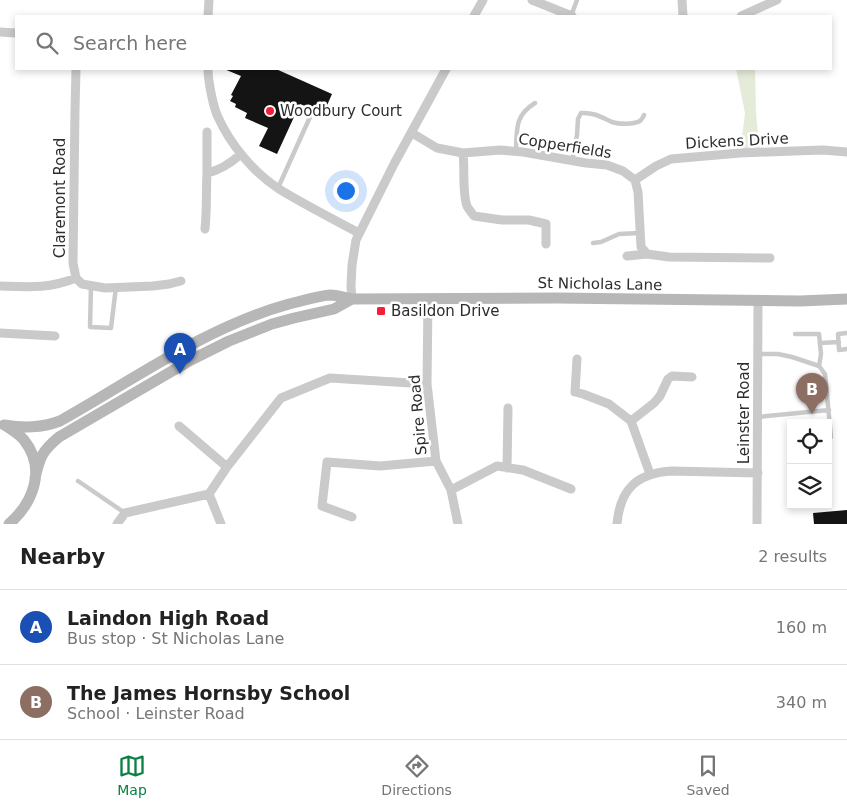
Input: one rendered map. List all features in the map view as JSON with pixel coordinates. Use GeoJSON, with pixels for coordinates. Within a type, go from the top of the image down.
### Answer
{"type":"FeatureCollection","features":[{"type":"Feature","properties":{"kind":"main road","name":"St Nicholas Lane"},"geometry":{"type":"LineString","coordinates":[[2,424],[27,428],[60,421],[203,338],[273,309],[331,295],[352,299],[557,298],[758,301],[847,299]]}},
{"type":"Feature","properties":{"kind":"main road","name":"St Nicholas Lane"},"geometry":{"type":"LineString","coordinates":[[18,524],[31,494],[38,463],[44,450],[59,437],[191,360],[229,341],[272,324],[334,310],[352,299]]}},
{"type":"Feature","properties":{"kind":"main road"},"geometry":{"type":"LineString","coordinates":[[2,424],[24,440],[31,450],[34,459],[35,478]]}},
{"type":"Feature","properties":{"kind":"main road"},"geometry":{"type":"LineString","coordinates":[[9,524],[24,508]]}},
{"type":"Feature","properties":{"kind":"street"},"geometry":{"type":"LineString","coordinates":[[208,0],[208,15]]}},
{"type":"Feature","properties":{"kind":"street"},"geometry":{"type":"LineString","coordinates":[[475,15],[483,0]]}},
{"type":"Feature","properties":{"kind":"street"},"geometry":{"type":"LineString","coordinates":[[532,0],[569,15]]}},
{"type":"Feature","properties":{"kind":"street"},"geometry":{"type":"LineString","coordinates":[[682,0],[683,15]]}},
{"type":"Feature","properties":{"kind":"street"},"geometry":{"type":"LineString","coordinates":[[743,15],[777,0]]}},
{"type":"Feature","properties":{"kind":"street"},"geometry":{"type":"LineString","coordinates":[[0,32],[15,33]]}},
{"type":"Feature","properties":{"kind":"street","name":"Claremont Road"},"geometry":{"type":"LineString","coordinates":[[76,70],[73,263],[76,278],[82,284],[105,288],[153,286],[181,281]]}},
{"type":"Feature","properties":{"kind":"street"},"geometry":{"type":"LineString","coordinates":[[208,70],[208,78],[217,116],[241,154],[257,171],[278,188],[359,233]]}},
{"type":"Feature","properties":{"kind":"street"},"geometry":{"type":"LineString","coordinates":[[352,299],[352,265],[356,240],[394,164],[445,70]]}},
{"type":"Feature","properties":{"kind":"street"},"geometry":{"type":"LineString","coordinates":[[205,229],[207,132]]}},
{"type":"Feature","properties":{"kind":"street","name":"Copperfields"},"geometry":{"type":"LineString","coordinates":[[412,133],[437,148],[463,153],[500,150],[607,165],[635,180]]}},
{"type":"Feature","properties":{"kind":"street","name":"Dickens Drive"},"geometry":{"type":"LineString","coordinates":[[635,180],[656,166],[671,159],[794,151],[823,150],[847,152]]}},
{"type":"Feature","properties":{"kind":"street"},"geometry":{"type":"LineString","coordinates":[[463,153],[465,190],[468,207],[474,216],[502,220],[529,220],[546,224],[546,244]]}},
{"type":"Feature","properties":{"kind":"street"},"geometry":{"type":"LineString","coordinates":[[207,173],[226,166],[241,154]]}},
{"type":"Feature","properties":{"kind":"street"},"geometry":{"type":"LineString","coordinates":[[635,180],[638,192],[640,247],[647,254]]}},
{"type":"Feature","properties":{"kind":"street"},"geometry":{"type":"LineString","coordinates":[[627,256],[647,254],[669,257],[770,258]]}},
{"type":"Feature","properties":{"kind":"street"},"geometry":{"type":"LineString","coordinates":[[0,286],[38,287],[64,283],[76,278]]}},
{"type":"Feature","properties":{"kind":"street","name":"Spire Road"},"geometry":{"type":"LineString","coordinates":[[428,299],[427,384],[436,461],[451,490],[458,524]]}},
{"type":"Feature","properties":{"kind":"street","name":"Leinster Road"},"geometry":{"type":"LineString","coordinates":[[757,524],[758,301]]}},
{"type":"Feature","properties":{"kind":"street"},"geometry":{"type":"LineString","coordinates":[[0,333],[55,336]]}},
{"type":"Feature","properties":{"kind":"street"},"geometry":{"type":"LineString","coordinates":[[576,359],[575,392],[609,404],[631,421],[650,474]]}},
{"type":"Feature","properties":{"kind":"street"},"geometry":{"type":"LineString","coordinates":[[631,421],[654,403],[660,396],[668,378],[672,376],[692,376]]}},
{"type":"Feature","properties":{"kind":"street"},"geometry":{"type":"LineString","coordinates":[[117,524],[125,513],[209,494],[227,467],[281,398],[330,378],[427,384]]}},
{"type":"Feature","properties":{"kind":"street"},"geometry":{"type":"LineString","coordinates":[[507,468],[508,408]]}},
{"type":"Feature","properties":{"kind":"street"},"geometry":{"type":"LineString","coordinates":[[179,426],[227,467]]}},
{"type":"Feature","properties":{"kind":"street"},"geometry":{"type":"LineString","coordinates":[[352,517],[322,506],[327,462],[380,466],[436,461]]}},
{"type":"Feature","properties":{"kind":"street"},"geometry":{"type":"LineString","coordinates":[[451,490],[497,466],[524,470],[571,488]]}},
{"type":"Feature","properties":{"kind":"street"},"geometry":{"type":"LineString","coordinates":[[617,524],[624,496],[631,487],[650,474],[672,471],[758,473]]}},
{"type":"Feature","properties":{"kind":"street"},"geometry":{"type":"LineString","coordinates":[[209,494],[221,524]]}},
{"type":"Feature","properties":{"kind":"lane"},"geometry":{"type":"LineString","coordinates":[[571,15],[577,0]]}},
{"type":"Feature","properties":{"kind":"lane"},"geometry":{"type":"LineString","coordinates":[[516,152],[517,126],[520,117],[527,108],[535,103]]}},
{"type":"Feature","properties":{"kind":"lane"},"geometry":{"type":"LineString","coordinates":[[572,161],[578,119],[581,113],[587,112],[620,123],[635,123],[644,115]]}},
{"type":"Feature","properties":{"kind":"lane"},"geometry":{"type":"LineString","coordinates":[[278,188],[310,118]]}},
{"type":"Feature","properties":{"kind":"lane"},"geometry":{"type":"LineString","coordinates":[[593,243],[601,242],[619,234],[639,233]]}},
{"type":"Feature","properties":{"kind":"lane"},"geometry":{"type":"LineString","coordinates":[[91,285],[90,327],[111,328],[116,287]]}},
{"type":"Feature","properties":{"kind":"lane"},"geometry":{"type":"LineString","coordinates":[[847,333],[838,334],[839,350],[847,349]]}},
{"type":"Feature","properties":{"kind":"lane"},"geometry":{"type":"LineString","coordinates":[[795,334],[819,334],[821,354],[819,366]]}},
{"type":"Feature","properties":{"kind":"lane"},"geometry":{"type":"LineString","coordinates":[[820,343],[838,342]]}},
{"type":"Feature","properties":{"kind":"lane"},"geometry":{"type":"LineString","coordinates":[[758,354],[778,354],[819,366],[825,374],[830,419]]}},
{"type":"Feature","properties":{"kind":"lane"},"geometry":{"type":"LineString","coordinates":[[758,417],[829,410]]}},
{"type":"Feature","properties":{"kind":"lane"},"geometry":{"type":"LineString","coordinates":[[78,481],[125,513]]}},
{"type":"Feature","properties":{"kind":"green space"},"geometry":{"type":"Polygon","coordinates":[[[736,70],[755,70],[756,113],[760,153],[740,153],[745,113],[736,70]]]}},
{"type":"Feature","properties":{"kind":"building","name":"Woodbury Court"},"geometry":{"type":"Polygon","coordinates":[[[226,70],[278,70],[332,94],[325,110],[321,108],[320,112],[300,104],[277,154],[259,146],[268,128],[245,118],[247,113],[235,107],[236,104],[230,101],[233,96],[231,95],[241,76],[226,70]]]}},
{"type":"Feature","properties":{"kind":"building"},"geometry":{"type":"Polygon","coordinates":[[[847,510],[847,524],[814,524],[813,513],[847,510]]]}},
{"type":"Feature","properties":{"kind":"place","name":"Woodbury Court"},"geometry":{"type":"Point","coordinates":[270,111]}},
{"type":"Feature","properties":{"kind":"place","name":"Basildon Drive"},"geometry":{"type":"Point","coordinates":[381,311]}},
{"type":"Feature","properties":{"kind":"place","name":"Laindon High Road"},"geometry":{"type":"Point","coordinates":[180,374]}},
{"type":"Feature","properties":{"kind":"place","name":"The James Hornsby School"},"geometry":{"type":"Point","coordinates":[812,414]}}]}
